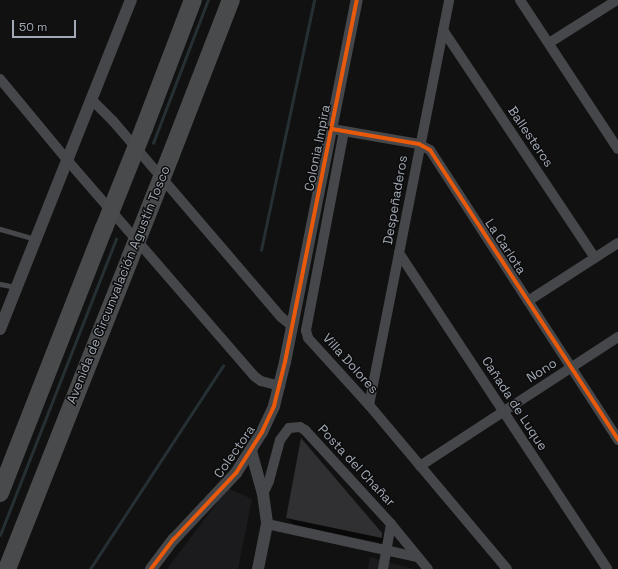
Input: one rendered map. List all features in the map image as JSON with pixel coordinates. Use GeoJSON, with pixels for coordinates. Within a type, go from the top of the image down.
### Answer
{"type":"FeatureCollection","features":[{"type":"Feature","properties":{"kind":"highway"},"geometry":{"type":"LineString","coordinates":[[0,493],[194,0]]}},
{"type":"Feature","properties":{"kind":"highway","name":"Avenida de Circunvalación Agustín Tosco"},"geometry":{"type":"LineString","coordinates":[[7,569],[231,0]]}},
{"type":"Feature","properties":{"kind":"highway"},"geometry":{"type":"LineString","coordinates":[[11,569],[24,528]]}},
{"type":"Feature","properties":{"kind":"street"},"geometry":{"type":"LineString","coordinates":[[0,329],[131,0]]}},
{"type":"Feature","properties":{"kind":"street","name":"Colonia Impira"},"geometry":{"type":"LineString","coordinates":[[297,299],[358,0]]}},
{"type":"Feature","properties":{"kind":"street","name":"Despeñaderos"},"geometry":{"type":"LineString","coordinates":[[369,405],[419,144],[449,0]]}},
{"type":"Feature","properties":{"kind":"street"},"geometry":{"type":"LineString","coordinates":[[520,0],[618,149]]}},
{"type":"Feature","properties":{"kind":"street"},"geometry":{"type":"LineString","coordinates":[[549,43],[617,0]]}},
{"type":"Feature","properties":{"kind":"street","name":"Ballesteros"},"geometry":{"type":"LineString","coordinates":[[443,30],[595,258]]}},
{"type":"Feature","properties":{"kind":"street"},"geometry":{"type":"LineString","coordinates":[[0,79],[68,161],[254,376],[261,381],[280,386]]}},
{"type":"Feature","properties":{"kind":"street"},"geometry":{"type":"LineString","coordinates":[[92,100],[113,120],[281,317],[292,326]]}},
{"type":"Feature","properties":{"kind":"street"},"geometry":{"type":"LineString","coordinates":[[332,129],[419,144]]}},
{"type":"Feature","properties":{"kind":"street","name":"Villa Dolores"},"geometry":{"type":"LineString","coordinates":[[344,132],[306,330],[308,338],[369,405],[507,569]]}},
{"type":"Feature","properties":{"kind":"street","name":"La Carlota"},"geometry":{"type":"LineString","coordinates":[[419,144],[430,150],[618,440]]}},
{"type":"Feature","properties":{"kind":"street"},"geometry":{"type":"LineString","coordinates":[[528,301],[618,243]]}},
{"type":"Feature","properties":{"kind":"street","name":"Cañada de Luque"},"geometry":{"type":"LineString","coordinates":[[399,253],[607,569]]}},
{"type":"Feature","properties":{"kind":"street","name":"Colectora"},"geometry":{"type":"LineString","coordinates":[[151,569],[174,539],[236,473],[251,451],[269,419],[280,386],[297,299]]}},
{"type":"Feature","properties":{"kind":"street","name":"Nono"},"geometry":{"type":"LineString","coordinates":[[420,466],[618,337]]}},
{"type":"Feature","properties":{"kind":"street","name":"Posta del Chañar"},"geometry":{"type":"LineString","coordinates":[[263,494],[269,481],[280,440],[289,428],[300,427],[305,430],[391,524],[428,569]]}},
{"type":"Feature","properties":{"kind":"street"},"geometry":{"type":"LineString","coordinates":[[251,451],[263,494],[267,524],[258,569]]}},
{"type":"Feature","properties":{"kind":"street"},"geometry":{"type":"LineString","coordinates":[[267,524],[416,556]]}},
{"type":"Feature","properties":{"kind":"street"},"geometry":{"type":"LineString","coordinates":[[383,569],[391,524]]}},
{"type":"Feature","properties":{"kind":"lane"},"geometry":{"type":"LineString","coordinates":[[0,229],[36,239]]}},
{"type":"Feature","properties":{"kind":"lane"},"geometry":{"type":"LineString","coordinates":[[0,284],[16,287]]}},
{"type":"Feature","properties":{"kind":"shaded area"},"geometry":{"type":"Polygon","coordinates":[[[228,488],[252,499],[238,569],[167,569],[228,488]]]}},
{"type":"Feature","properties":{"kind":"shaded area"},"geometry":{"type":"Polygon","coordinates":[[[370,557],[413,569],[368,569],[370,557]]]}},
{"type":"Feature","properties":{"kind":"building"},"geometry":{"type":"Polygon","coordinates":[[[301,438],[382,533],[382,538],[286,518],[301,438]]]}},
{"type":"Feature","properties":{"kind":"waterway"},"geometry":{"type":"LineString","coordinates":[[153,143],[208,0]]}},
{"type":"Feature","properties":{"kind":"waterway"},"geometry":{"type":"LineString","coordinates":[[261,250],[314,0]]}},
{"type":"Feature","properties":{"kind":"waterway"},"geometry":{"type":"LineString","coordinates":[[0,535],[116,239]]}},
{"type":"Feature","properties":{"kind":"waterway"},"geometry":{"type":"LineString","coordinates":[[90,569],[223,366]]}},
{"type":"Feature","properties":{"kind":"cycle path"},"geometry":{"type":"LineString","coordinates":[[151,569],[174,539],[236,473],[262,432],[274,406],[285,362],[357,0]]}},
{"type":"Feature","properties":{"kind":"cycle path"},"geometry":{"type":"LineString","coordinates":[[332,129],[419,144],[430,150],[618,440]]}}]}
